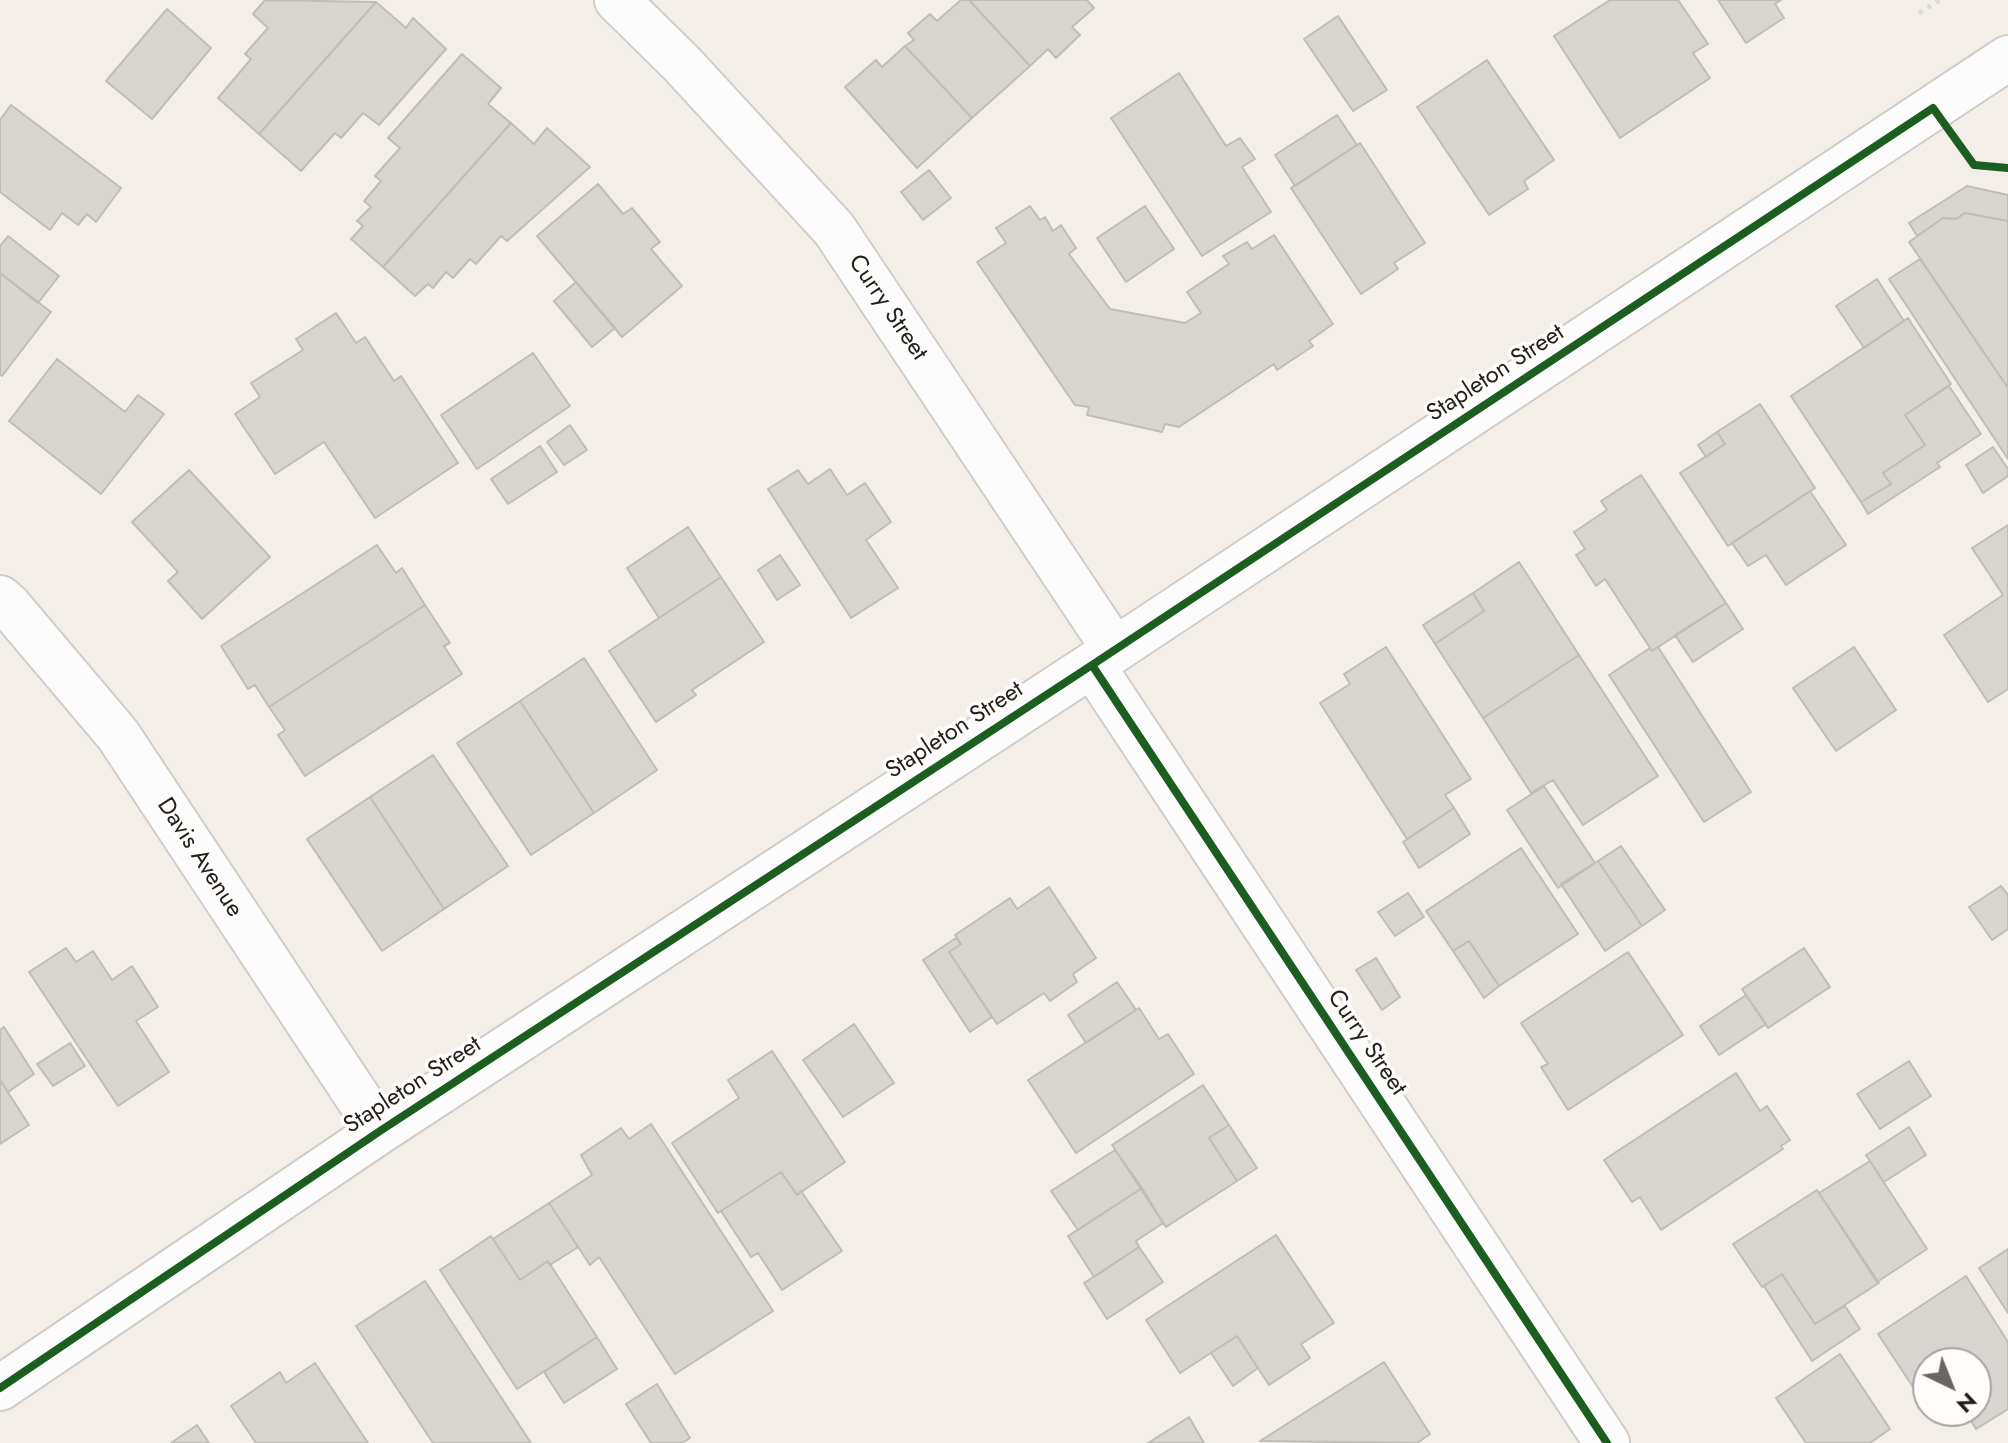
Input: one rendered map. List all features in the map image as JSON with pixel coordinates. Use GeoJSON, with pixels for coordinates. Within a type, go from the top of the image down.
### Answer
{"type":"FeatureCollection","features":[{"type":"Feature","properties":{"kind":"street","name":"Curry Street"},"geometry":{"type":"LineString","coordinates":[[617,0],[682,64],[834,229],[1103,657],[1607,1443]]}},
{"type":"Feature","properties":{"kind":"street","name":"Stapleton Street"},"geometry":{"type":"LineString","coordinates":[[0,1388],[380,1131],[2008,58]]}},
{"type":"Feature","properties":{"kind":"street","name":"Davis Avenue"},"geometry":{"type":"LineString","coordinates":[[0,598],[118,735],[380,1131]]}},
{"type":"Feature","properties":{"kind":"path"},"geometry":{"type":"LineString","coordinates":[[1919,13],[1940,0]]}},
{"type":"Feature","properties":{"kind":"building"},"geometry":{"type":"Polygon","coordinates":[[[265,0],[376,2],[259,134],[218,98],[251,59],[245,54],[268,28],[253,14],[265,0]]]}},
{"type":"Feature","properties":{"kind":"building"},"geometry":{"type":"Polygon","coordinates":[[[961,0],[969,0],[1030,66],[972,118],[905,46],[914,40],[908,33],[930,14],[937,21],[961,0]]]}},
{"type":"Feature","properties":{"kind":"building"},"geometry":{"type":"Polygon","coordinates":[[[969,0],[1087,0],[1094,8],[1072,27],[1080,35],[1056,58],[1048,49],[1030,66],[969,0]]]}},
{"type":"Feature","properties":{"kind":"building"},"geometry":{"type":"Polygon","coordinates":[[[1610,0],[1678,0],[1708,44],[1693,53],[1710,78],[1620,138],[1554,36],[1610,0]]]}},
{"type":"Feature","properties":{"kind":"building"},"geometry":{"type":"Polygon","coordinates":[[[1718,0],[1781,0],[1775,4],[1784,18],[1746,43],[1718,0]]]}},
{"type":"Feature","properties":{"kind":"building"},"geometry":{"type":"Polygon","coordinates":[[[376,2],[406,28],[413,18],[446,49],[379,125],[363,113],[341,138],[335,133],[301,171],[259,134],[376,2]]]}},
{"type":"Feature","properties":{"kind":"building"},"geometry":{"type":"Polygon","coordinates":[[[167,9],[211,48],[152,119],[106,81],[167,9]]]}},
{"type":"Feature","properties":{"kind":"building"},"geometry":{"type":"Polygon","coordinates":[[[1338,16],[1387,90],[1353,111],[1304,39],[1338,16]]]}},
{"type":"Feature","properties":{"kind":"building"},"geometry":{"type":"Polygon","coordinates":[[[905,46],[972,118],[917,168],[845,87],[876,60],[882,67],[905,46]]]}},
{"type":"Feature","properties":{"kind":"building"},"geometry":{"type":"Polygon","coordinates":[[[462,54],[501,88],[488,104],[511,123],[383,267],[351,239],[363,226],[357,221],[371,207],[364,201],[381,181],[375,176],[400,148],[388,138],[462,54]]]}},
{"type":"Feature","properties":{"kind":"building"},"geometry":{"type":"Polygon","coordinates":[[[1487,60],[1554,160],[1524,181],[1528,189],[1489,215],[1417,107],[1487,60]]]}},
{"type":"Feature","properties":{"kind":"building"},"geometry":{"type":"Polygon","coordinates":[[[1179,73],[1226,146],[1240,138],[1255,159],[1242,167],[1271,212],[1202,256],[1111,118],[1179,73]]]}},
{"type":"Feature","properties":{"kind":"building"},"geometry":{"type":"Polygon","coordinates":[[[11,105],[121,188],[96,222],[87,214],[78,225],[62,213],[50,230],[0,192],[0,120],[11,105]]]}},
{"type":"Feature","properties":{"kind":"building"},"geometry":{"type":"Polygon","coordinates":[[[1337,115],[1357,145],[1295,186],[1275,155],[1337,115]]]}},
{"type":"Feature","properties":{"kind":"building"},"geometry":{"type":"Polygon","coordinates":[[[511,123],[534,144],[547,128],[590,167],[507,241],[501,236],[476,264],[470,259],[453,278],[446,272],[433,288],[428,284],[415,296],[383,267],[511,123]]]}},
{"type":"Feature","properties":{"kind":"building"},"geometry":{"type":"Polygon","coordinates":[[[1360,143],[1425,243],[1394,263],[1398,269],[1361,294],[1291,188],[1360,143]]]}},
{"type":"Feature","properties":{"kind":"building"},"geometry":{"type":"Polygon","coordinates":[[[929,170],[951,198],[923,220],[901,192],[929,170]]]}},
{"type":"Feature","properties":{"kind":"building"},"geometry":{"type":"Polygon","coordinates":[[[598,184],[623,214],[632,208],[660,242],[651,249],[682,286],[622,337],[537,236],[598,184]]]}},
{"type":"Feature","properties":{"kind":"building"},"geometry":{"type":"Polygon","coordinates":[[[1967,186],[2008,195],[2008,221],[1965,213],[1956,219],[1943,218],[1917,236],[1909,223],[1967,186]]]}},
{"type":"Feature","properties":{"kind":"building"},"geometry":{"type":"Polygon","coordinates":[[[1030,206],[1040,220],[1045,217],[1053,231],[1061,225],[1076,248],[1069,254],[1110,309],[1185,323],[1201,313],[1187,292],[1229,264],[1223,256],[1247,242],[1252,249],[1274,235],[1333,324],[1309,341],[1313,346],[1277,370],[1274,364],[1179,427],[1165,424],[1162,432],[1087,415],[1089,407],[1075,405],[977,262],[1006,243],[996,228],[1030,206]]]}},
{"type":"Feature","properties":{"kind":"building"},"geometry":{"type":"Polygon","coordinates":[[[1145,206],[1174,249],[1126,282],[1097,238],[1145,206]]]}},
{"type":"Feature","properties":{"kind":"building"},"geometry":{"type":"Polygon","coordinates":[[[1965,213],[2008,221],[2008,388],[1909,242],[1943,218],[1956,219],[1965,213]]]}},
{"type":"Feature","properties":{"kind":"building"},"geometry":{"type":"Polygon","coordinates":[[[8,236],[59,276],[38,303],[0,273],[0,246],[8,236]]]}},
{"type":"Feature","properties":{"kind":"building"},"geometry":{"type":"Polygon","coordinates":[[[1920,259],[2008,388],[2008,459],[1889,279],[1920,259]]]}},
{"type":"Feature","properties":{"kind":"building"},"geometry":{"type":"Polygon","coordinates":[[[0,273],[51,312],[2,376],[0,374],[0,273]]]}},
{"type":"Feature","properties":{"kind":"building"},"geometry":{"type":"Polygon","coordinates":[[[1877,279],[1904,321],[1864,348],[1836,306],[1877,279]]]}},
{"type":"Feature","properties":{"kind":"building"},"geometry":{"type":"Polygon","coordinates":[[[576,282],[615,328],[592,347],[554,301],[576,282]]]}},
{"type":"Feature","properties":{"kind":"building"},"geometry":{"type":"Polygon","coordinates":[[[336,313],[356,343],[365,337],[394,381],[401,376],[458,463],[375,518],[324,442],[275,474],[235,414],[260,397],[251,383],[303,350],[296,339],[336,313]]]}},
{"type":"Feature","properties":{"kind":"building"},"geometry":{"type":"Polygon","coordinates":[[[1908,318],[1951,384],[1905,415],[1925,445],[1883,473],[1891,484],[1861,502],[1791,396],[1908,318]]]}},
{"type":"Feature","properties":{"kind":"building"},"geometry":{"type":"Polygon","coordinates":[[[533,353],[570,406],[477,469],[441,415],[533,353]]]}},
{"type":"Feature","properties":{"kind":"building"},"geometry":{"type":"Polygon","coordinates":[[[57,359],[125,412],[138,395],[164,414],[101,494],[9,421],[57,359]]]}},
{"type":"Feature","properties":{"kind":"building"},"geometry":{"type":"Polygon","coordinates":[[[1949,386],[1981,434],[1937,463],[1940,467],[1868,514],[1861,502],[1891,484],[1883,473],[1925,445],[1905,415],[1949,386]]]}},
{"type":"Feature","properties":{"kind":"building"},"geometry":{"type":"Polygon","coordinates":[[[1760,404],[1815,488],[1728,546],[1680,473],[1725,444],[1717,432],[1760,404]]]}},
{"type":"Feature","properties":{"kind":"building"},"geometry":{"type":"Polygon","coordinates":[[[570,425],[587,450],[564,465],[547,442],[570,425]]]}},
{"type":"Feature","properties":{"kind":"building"},"geometry":{"type":"Polygon","coordinates":[[[1717,432],[1725,444],[1706,457],[1698,445],[1717,432]]]}},
{"type":"Feature","properties":{"kind":"building"},"geometry":{"type":"Polygon","coordinates":[[[540,446],[557,472],[508,504],[491,479],[540,446]]]}},
{"type":"Feature","properties":{"kind":"building"},"geometry":{"type":"Polygon","coordinates":[[[1993,447],[2008,469],[2008,476],[1983,493],[1966,465],[1993,447]]]}},
{"type":"Feature","properties":{"kind":"building"},"geometry":{"type":"Polygon","coordinates":[[[830,469],[847,495],[865,483],[891,522],[866,540],[898,588],[851,618],[768,489],[798,470],[808,484],[830,469]]]}},
{"type":"Feature","properties":{"kind":"building"},"geometry":{"type":"Polygon","coordinates":[[[189,470],[270,557],[202,619],[168,581],[178,572],[132,522],[189,470]]]}},
{"type":"Feature","properties":{"kind":"building"},"geometry":{"type":"Polygon","coordinates":[[[1641,475],[1726,603],[1652,651],[1605,579],[1596,586],[1576,555],[1585,549],[1574,532],[1607,510],[1601,501],[1641,475]]]}},
{"type":"Feature","properties":{"kind":"building"},"geometry":{"type":"Polygon","coordinates":[[[1810,491],[1846,545],[1786,585],[1766,555],[1748,566],[1732,543],[1810,491]]]}},
{"type":"Feature","properties":{"kind":"building"},"geometry":{"type":"Polygon","coordinates":[[[2008,525],[2008,689],[1988,702],[1944,635],[2003,595],[1972,548],[2008,525]]]}},
{"type":"Feature","properties":{"kind":"building"},"geometry":{"type":"Polygon","coordinates":[[[688,527],[721,577],[659,618],[627,568],[688,527]]]}},
{"type":"Feature","properties":{"kind":"building"},"geometry":{"type":"Polygon","coordinates":[[[377,545],[396,573],[402,568],[425,605],[269,707],[255,685],[248,689],[221,646],[377,545]]]}},
{"type":"Feature","properties":{"kind":"building"},"geometry":{"type":"Polygon","coordinates":[[[780,555],[800,585],[777,600],[758,570],[780,555]]]}},
{"type":"Feature","properties":{"kind":"building"},"geometry":{"type":"Polygon","coordinates":[[[1519,562],[1579,655],[1483,718],[1435,644],[1484,611],[1473,593],[1519,562]]]}},
{"type":"Feature","properties":{"kind":"building"},"geometry":{"type":"Polygon","coordinates":[[[721,577],[764,642],[692,690],[696,695],[656,722],[609,651],[721,577]]]}},
{"type":"Feature","properties":{"kind":"building"},"geometry":{"type":"Polygon","coordinates":[[[1473,593],[1484,611],[1435,644],[1423,625],[1473,593]]]}},
{"type":"Feature","properties":{"kind":"building"},"geometry":{"type":"Polygon","coordinates":[[[1726,603],[1743,629],[1693,662],[1675,635],[1726,603]]]}},
{"type":"Feature","properties":{"kind":"building"},"geometry":{"type":"Polygon","coordinates":[[[425,605],[450,643],[444,646],[462,674],[305,776],[278,735],[285,730],[269,707],[425,605]]]}},
{"type":"Feature","properties":{"kind":"building"},"geometry":{"type":"Polygon","coordinates":[[[1386,647],[1471,779],[1445,795],[1454,808],[1407,839],[1320,703],[1350,684],[1344,674],[1386,647]]]}},
{"type":"Feature","properties":{"kind":"building"},"geometry":{"type":"Polygon","coordinates":[[[1658,647],[1751,792],[1704,822],[1609,675],[1650,648],[1652,651],[1658,647]]]}},
{"type":"Feature","properties":{"kind":"building"},"geometry":{"type":"Polygon","coordinates":[[[1854,647],[1896,710],[1836,751],[1793,688],[1854,647]]]}},
{"type":"Feature","properties":{"kind":"building"},"geometry":{"type":"Polygon","coordinates":[[[1579,655],[1658,776],[1583,825],[1553,780],[1531,793],[1483,718],[1579,655]]]}},
{"type":"Feature","properties":{"kind":"building"},"geometry":{"type":"Polygon","coordinates":[[[584,658],[657,770],[594,813],[520,701],[584,658]]]}},
{"type":"Feature","properties":{"kind":"building"},"geometry":{"type":"Polygon","coordinates":[[[520,701],[594,813],[531,855],[457,743],[520,701]]]}},
{"type":"Feature","properties":{"kind":"building"},"geometry":{"type":"Polygon","coordinates":[[[433,755],[508,866],[444,909],[370,797],[433,755]]]}},
{"type":"Feature","properties":{"kind":"building"},"geometry":{"type":"Polygon","coordinates":[[[1544,786],[1595,863],[1558,888],[1507,810],[1544,786]]]}},
{"type":"Feature","properties":{"kind":"building"},"geometry":{"type":"Polygon","coordinates":[[[370,797],[444,909],[382,951],[307,839],[370,797]]]}},
{"type":"Feature","properties":{"kind":"building"},"geometry":{"type":"Polygon","coordinates":[[[1454,808],[1470,834],[1419,868],[1403,842],[1454,808]]]}},
{"type":"Feature","properties":{"kind":"building"},"geometry":{"type":"Polygon","coordinates":[[[1621,846],[1665,910],[1642,926],[1598,861],[1621,846]]]}},
{"type":"Feature","properties":{"kind":"building"},"geometry":{"type":"Polygon","coordinates":[[[1521,848],[1578,934],[1499,986],[1469,941],[1453,951],[1426,911],[1521,848]]]}},
{"type":"Feature","properties":{"kind":"building"},"geometry":{"type":"Polygon","coordinates":[[[1598,861],[1642,926],[1605,951],[1561,884],[1598,861]]]}},
{"type":"Feature","properties":{"kind":"building"},"geometry":{"type":"Polygon","coordinates":[[[2001,886],[2008,895],[2008,929],[1992,940],[1969,907],[2001,886]]]}},
{"type":"Feature","properties":{"kind":"building"},"geometry":{"type":"Polygon","coordinates":[[[1049,887],[1096,958],[1073,974],[1077,982],[1050,1001],[1044,993],[997,1024],[949,952],[961,944],[955,935],[1010,898],[1017,909],[1049,887]]]}},
{"type":"Feature","properties":{"kind":"building"},"geometry":{"type":"Polygon","coordinates":[[[1408,893],[1424,917],[1395,936],[1378,912],[1408,893]]]}},
{"type":"Feature","properties":{"kind":"building"},"geometry":{"type":"Polygon","coordinates":[[[956,938],[961,944],[949,952],[992,1017],[970,1032],[923,960],[956,938]]]}},
{"type":"Feature","properties":{"kind":"building"},"geometry":{"type":"Polygon","coordinates":[[[1469,941],[1499,986],[1484,998],[1453,951],[1469,941]]]}},
{"type":"Feature","properties":{"kind":"building"},"geometry":{"type":"Polygon","coordinates":[[[66,948],[76,962],[93,951],[112,980],[132,966],[158,1007],[136,1021],[169,1072],[118,1106],[29,972],[66,948]]]}},
{"type":"Feature","properties":{"kind":"building"},"geometry":{"type":"Polygon","coordinates":[[[1804,948],[1830,987],[1768,1028],[1742,989],[1804,948]]]}},
{"type":"Feature","properties":{"kind":"building"},"geometry":{"type":"Polygon","coordinates":[[[1628,952],[1683,1035],[1568,1110],[1541,1067],[1548,1064],[1521,1023],[1628,952]]]}},
{"type":"Feature","properties":{"kind":"building"},"geometry":{"type":"Polygon","coordinates":[[[1376,958],[1400,997],[1382,1010],[1356,970],[1376,958]]]}},
{"type":"Feature","properties":{"kind":"building"},"geometry":{"type":"Polygon","coordinates":[[[1117,982],[1136,1010],[1086,1043],[1068,1015],[1117,982]]]}},
{"type":"Feature","properties":{"kind":"building"},"geometry":{"type":"Polygon","coordinates":[[[1746,995],[1766,1024],[1719,1055],[1700,1026],[1746,995]]]}},
{"type":"Feature","properties":{"kind":"building"},"geometry":{"type":"Polygon","coordinates":[[[1139,1008],[1159,1039],[1168,1034],[1194,1074],[1076,1153],[1028,1080],[1139,1008]]]}},
{"type":"Feature","properties":{"kind":"building"},"geometry":{"type":"Polygon","coordinates":[[[854,1024],[894,1083],[843,1117],[803,1060],[854,1024]]]}},
{"type":"Feature","properties":{"kind":"building"},"geometry":{"type":"Polygon","coordinates":[[[4,1027],[34,1074],[8,1092],[0,1080],[0,1030],[4,1027]]]}},
{"type":"Feature","properties":{"kind":"building"},"geometry":{"type":"Polygon","coordinates":[[[70,1043],[85,1066],[53,1086],[37,1064],[70,1043]]]}},
{"type":"Feature","properties":{"kind":"building"},"geometry":{"type":"Polygon","coordinates":[[[772,1051],[845,1162],[797,1195],[781,1172],[718,1213],[672,1143],[739,1098],[728,1080],[772,1051]]]}},
{"type":"Feature","properties":{"kind":"building"},"geometry":{"type":"Polygon","coordinates":[[[1909,1061],[1931,1096],[1880,1129],[1857,1094],[1909,1061]]]}},
{"type":"Feature","properties":{"kind":"building"},"geometry":{"type":"Polygon","coordinates":[[[1736,1073],[1760,1111],[1767,1106],[1790,1140],[1781,1146],[1783,1149],[1661,1230],[1640,1197],[1632,1202],[1604,1160],[1736,1073]]]}},
{"type":"Feature","properties":{"kind":"building"},"geometry":{"type":"Polygon","coordinates":[[[0,1080],[29,1125],[0,1144],[0,1080]]]}},
{"type":"Feature","properties":{"kind":"building"},"geometry":{"type":"Polygon","coordinates":[[[1203,1085],[1229,1125],[1209,1138],[1237,1181],[1166,1227],[1112,1145],[1203,1085]]]}},
{"type":"Feature","properties":{"kind":"building"},"geometry":{"type":"Polygon","coordinates":[[[651,1124],[773,1311],[675,1374],[599,1257],[590,1265],[549,1203],[592,1175],[581,1155],[621,1128],[629,1139],[651,1124]]]}},
{"type":"Feature","properties":{"kind":"building"},"geometry":{"type":"Polygon","coordinates":[[[1229,1125],[1257,1168],[1237,1181],[1209,1138],[1229,1125]]]}},
{"type":"Feature","properties":{"kind":"building"},"geometry":{"type":"Polygon","coordinates":[[[1909,1127],[1926,1155],[1884,1182],[1866,1155],[1909,1127]]]}},
{"type":"Feature","properties":{"kind":"building"},"geometry":{"type":"Polygon","coordinates":[[[1115,1150],[1142,1188],[1078,1230],[1051,1191],[1115,1150]]]}},
{"type":"Feature","properties":{"kind":"building"},"geometry":{"type":"Polygon","coordinates":[[[1870,1161],[1927,1249],[1877,1282],[1819,1193],[1870,1161]]]}},
{"type":"Feature","properties":{"kind":"building"},"geometry":{"type":"Polygon","coordinates":[[[781,1172],[797,1195],[801,1191],[842,1251],[782,1290],[758,1253],[751,1257],[721,1211],[781,1172]]]}},
{"type":"Feature","properties":{"kind":"building"},"geometry":{"type":"Polygon","coordinates":[[[1142,1188],[1163,1223],[1136,1241],[1139,1247],[1094,1277],[1068,1236],[1142,1188]]]}},
{"type":"Feature","properties":{"kind":"building"},"geometry":{"type":"Polygon","coordinates":[[[1817,1190],[1879,1283],[1815,1324],[1782,1274],[1762,1287],[1733,1244],[1817,1190]]]}},
{"type":"Feature","properties":{"kind":"building"},"geometry":{"type":"Polygon","coordinates":[[[549,1203],[578,1247],[550,1265],[548,1261],[520,1280],[493,1239],[549,1203]]]}},
{"type":"Feature","properties":{"kind":"building"},"geometry":{"type":"Polygon","coordinates":[[[1276,1235],[1334,1323],[1301,1344],[1310,1358],[1269,1385],[1237,1336],[1180,1373],[1146,1320],[1276,1235]]]}},
{"type":"Feature","properties":{"kind":"building"},"geometry":{"type":"Polygon","coordinates":[[[491,1236],[520,1280],[548,1261],[597,1337],[517,1389],[440,1270],[491,1236]]]}},
{"type":"Feature","properties":{"kind":"building"},"geometry":{"type":"Polygon","coordinates":[[[1139,1247],[1163,1282],[1107,1319],[1084,1283],[1139,1247]]]}},
{"type":"Feature","properties":{"kind":"building"},"geometry":{"type":"Polygon","coordinates":[[[2008,1249],[2008,1313],[1979,1268],[2008,1249]]]}},
{"type":"Feature","properties":{"kind":"building"},"geometry":{"type":"Polygon","coordinates":[[[1782,1274],[1815,1324],[1845,1306],[1860,1329],[1812,1361],[1764,1286],[1782,1274]]]}},
{"type":"Feature","properties":{"kind":"building"},"geometry":{"type":"Polygon","coordinates":[[[1966,1276],[2008,1342],[2008,1409],[1992,1419],[1992,1347],[1912,1347],[1912,1385],[1878,1334],[1966,1276]]]}},
{"type":"Feature","properties":{"kind":"building"},"geometry":{"type":"Polygon","coordinates":[[[425,1281],[531,1443],[433,1443],[356,1326],[425,1281]]]}},
{"type":"Feature","properties":{"kind":"building"},"geometry":{"type":"Polygon","coordinates":[[[1237,1336],[1258,1368],[1233,1386],[1211,1353],[1237,1336]]]}},
{"type":"Feature","properties":{"kind":"building"},"geometry":{"type":"Polygon","coordinates":[[[597,1337],[617,1369],[564,1403],[544,1372],[597,1337]]]}},
{"type":"Feature","properties":{"kind":"building"},"geometry":{"type":"Polygon","coordinates":[[[1840,1354],[1890,1429],[1870,1443],[1806,1443],[1776,1398],[1840,1354]]]}},
{"type":"Feature","properties":{"kind":"building"},"geometry":{"type":"Polygon","coordinates":[[[1384,1362],[1430,1434],[1417,1443],[1260,1441],[1384,1362]]]}},
{"type":"Feature","properties":{"kind":"building"},"geometry":{"type":"Polygon","coordinates":[[[315,1363],[368,1443],[256,1443],[231,1406],[280,1372],[286,1383],[315,1363]]]}},
{"type":"Feature","properties":{"kind":"building"},"geometry":{"type":"Polygon","coordinates":[[[657,1384],[690,1438],[682,1443],[651,1443],[626,1404],[657,1384]]]}},
{"type":"Feature","properties":{"kind":"building"},"geometry":{"type":"Polygon","coordinates":[[[1189,1417],[1204,1443],[1148,1443],[1189,1417]]]}},
{"type":"Feature","properties":{"kind":"building"},"geometry":{"type":"Polygon","coordinates":[[[197,1425],[209,1443],[171,1443],[197,1425]]]}},
{"type":"Feature","properties":{"kind":"cycle path"},"geometry":{"type":"LineString","coordinates":[[0,1388],[380,1131],[1092,665],[1933,108],[1974,165],[2008,168]]}},
{"type":"Feature","properties":{"kind":"cycle path"},"geometry":{"type":"LineString","coordinates":[[1092,665],[1607,1443]]}}]}
